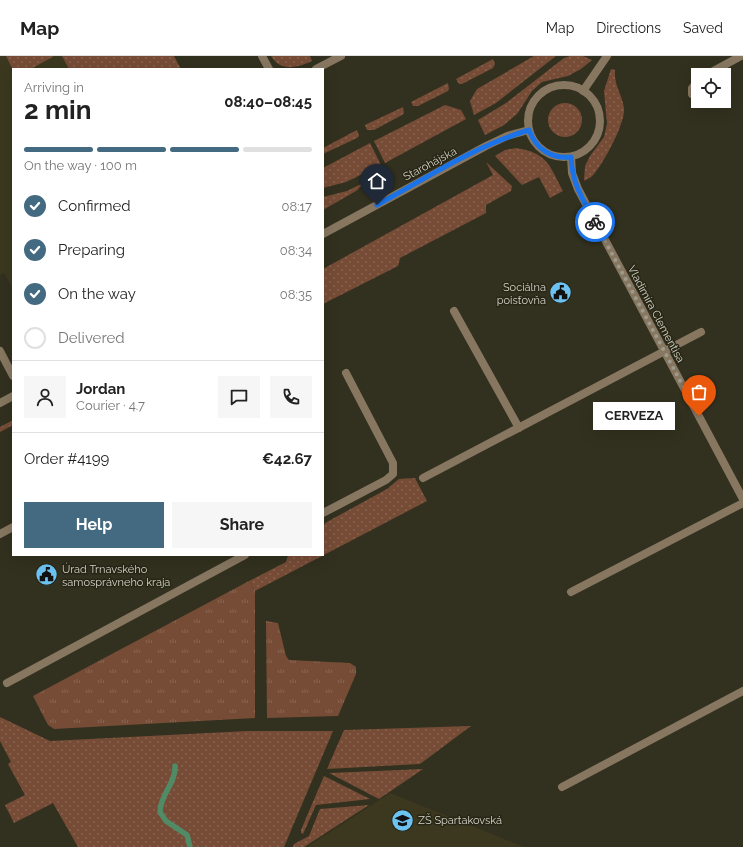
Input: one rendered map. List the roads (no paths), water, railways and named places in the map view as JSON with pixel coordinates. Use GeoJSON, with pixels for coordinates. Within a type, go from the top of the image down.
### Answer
{"type":"FeatureCollection","features":[{"type":"Feature","properties":{"kind":"street"},"geometry":{"type":"LineString","coordinates":[[262,56],[268,68]]}},
{"type":"Feature","properties":{"kind":"street"},"geometry":{"type":"LineString","coordinates":[[318,68],[341,56]]}},
{"type":"Feature","properties":{"kind":"street"},"geometry":{"type":"LineString","coordinates":[[583,91],[608,56]]}},
{"type":"Feature","properties":{"kind":"street"},"geometry":{"type":"LineString","coordinates":[[719,68],[741,56]]}},
{"type":"Feature","properties":{"kind":"street"},"geometry":{"type":"LineString","coordinates":[[563,86],[583,91],[596,105],[600,118],[599,131],[588,148],[571,157],[557,157],[545,152],[535,142],[529,130],[530,109],[533,102],[543,92],[563,86]]}},
{"type":"Feature","properties":{"kind":"street","name":"Starohájska"},"geometry":{"type":"LineString","coordinates":[[324,233],[486,146],[507,136],[529,130]]}},
{"type":"Feature","properties":{"kind":"street","name":"Vladimíra Clementisa"},"geometry":{"type":"LineString","coordinates":[[571,157],[572,173],[578,189],[743,499]]}},
{"type":"Feature","properties":{"kind":"street"},"geometry":{"type":"LineString","coordinates":[[454,311],[518,428]]}},
{"type":"Feature","properties":{"kind":"street"},"geometry":{"type":"LineString","coordinates":[[423,478],[701,332]]}},
{"type":"Feature","properties":{"kind":"street"},"geometry":{"type":"LineString","coordinates":[[0,351],[12,374]]}},
{"type":"Feature","properties":{"kind":"street"},"geometry":{"type":"LineString","coordinates":[[324,512],[386,480],[393,474],[394,463],[346,373]]}},
{"type":"Feature","properties":{"kind":"street"},"geometry":{"type":"LineString","coordinates":[[0,403],[12,397]]}},
{"type":"Feature","properties":{"kind":"street"},"geometry":{"type":"LineString","coordinates":[[571,592],[743,502]]}},
{"type":"Feature","properties":{"kind":"street"},"geometry":{"type":"LineString","coordinates":[[0,534],[12,528]]}},
{"type":"Feature","properties":{"kind":"street"},"geometry":{"type":"LineString","coordinates":[[7,683],[243,556]]}},
{"type":"Feature","properties":{"kind":"street"},"geometry":{"type":"LineString","coordinates":[[562,787],[743,691]]}},
{"type":"Feature","properties":{"kind":"waterway"},"geometry":{"type":"LineString","coordinates":[[175,766],[175,772],[162,800],[160,812],[166,821],[187,835],[190,847]]}},
{"type":"Feature","properties":{"kind":"place","name":"Sociálna poisťovňa"},"geometry":{"type":"Point","coordinates":[561,293]}},
{"type":"Feature","properties":{"kind":"place","name":"CERVEZA"},"geometry":{"type":"Point","coordinates":[699,416]}},
{"type":"Feature","properties":{"kind":"place","name":"Úrad Trnavského samosprávneho kraja"},"geometry":{"type":"Point","coordinates":[47,575]}},
{"type":"Feature","properties":{"kind":"place","name":"ZŠ Spartakovská"},"geometry":{"type":"Point","coordinates":[403,820]}}]}
